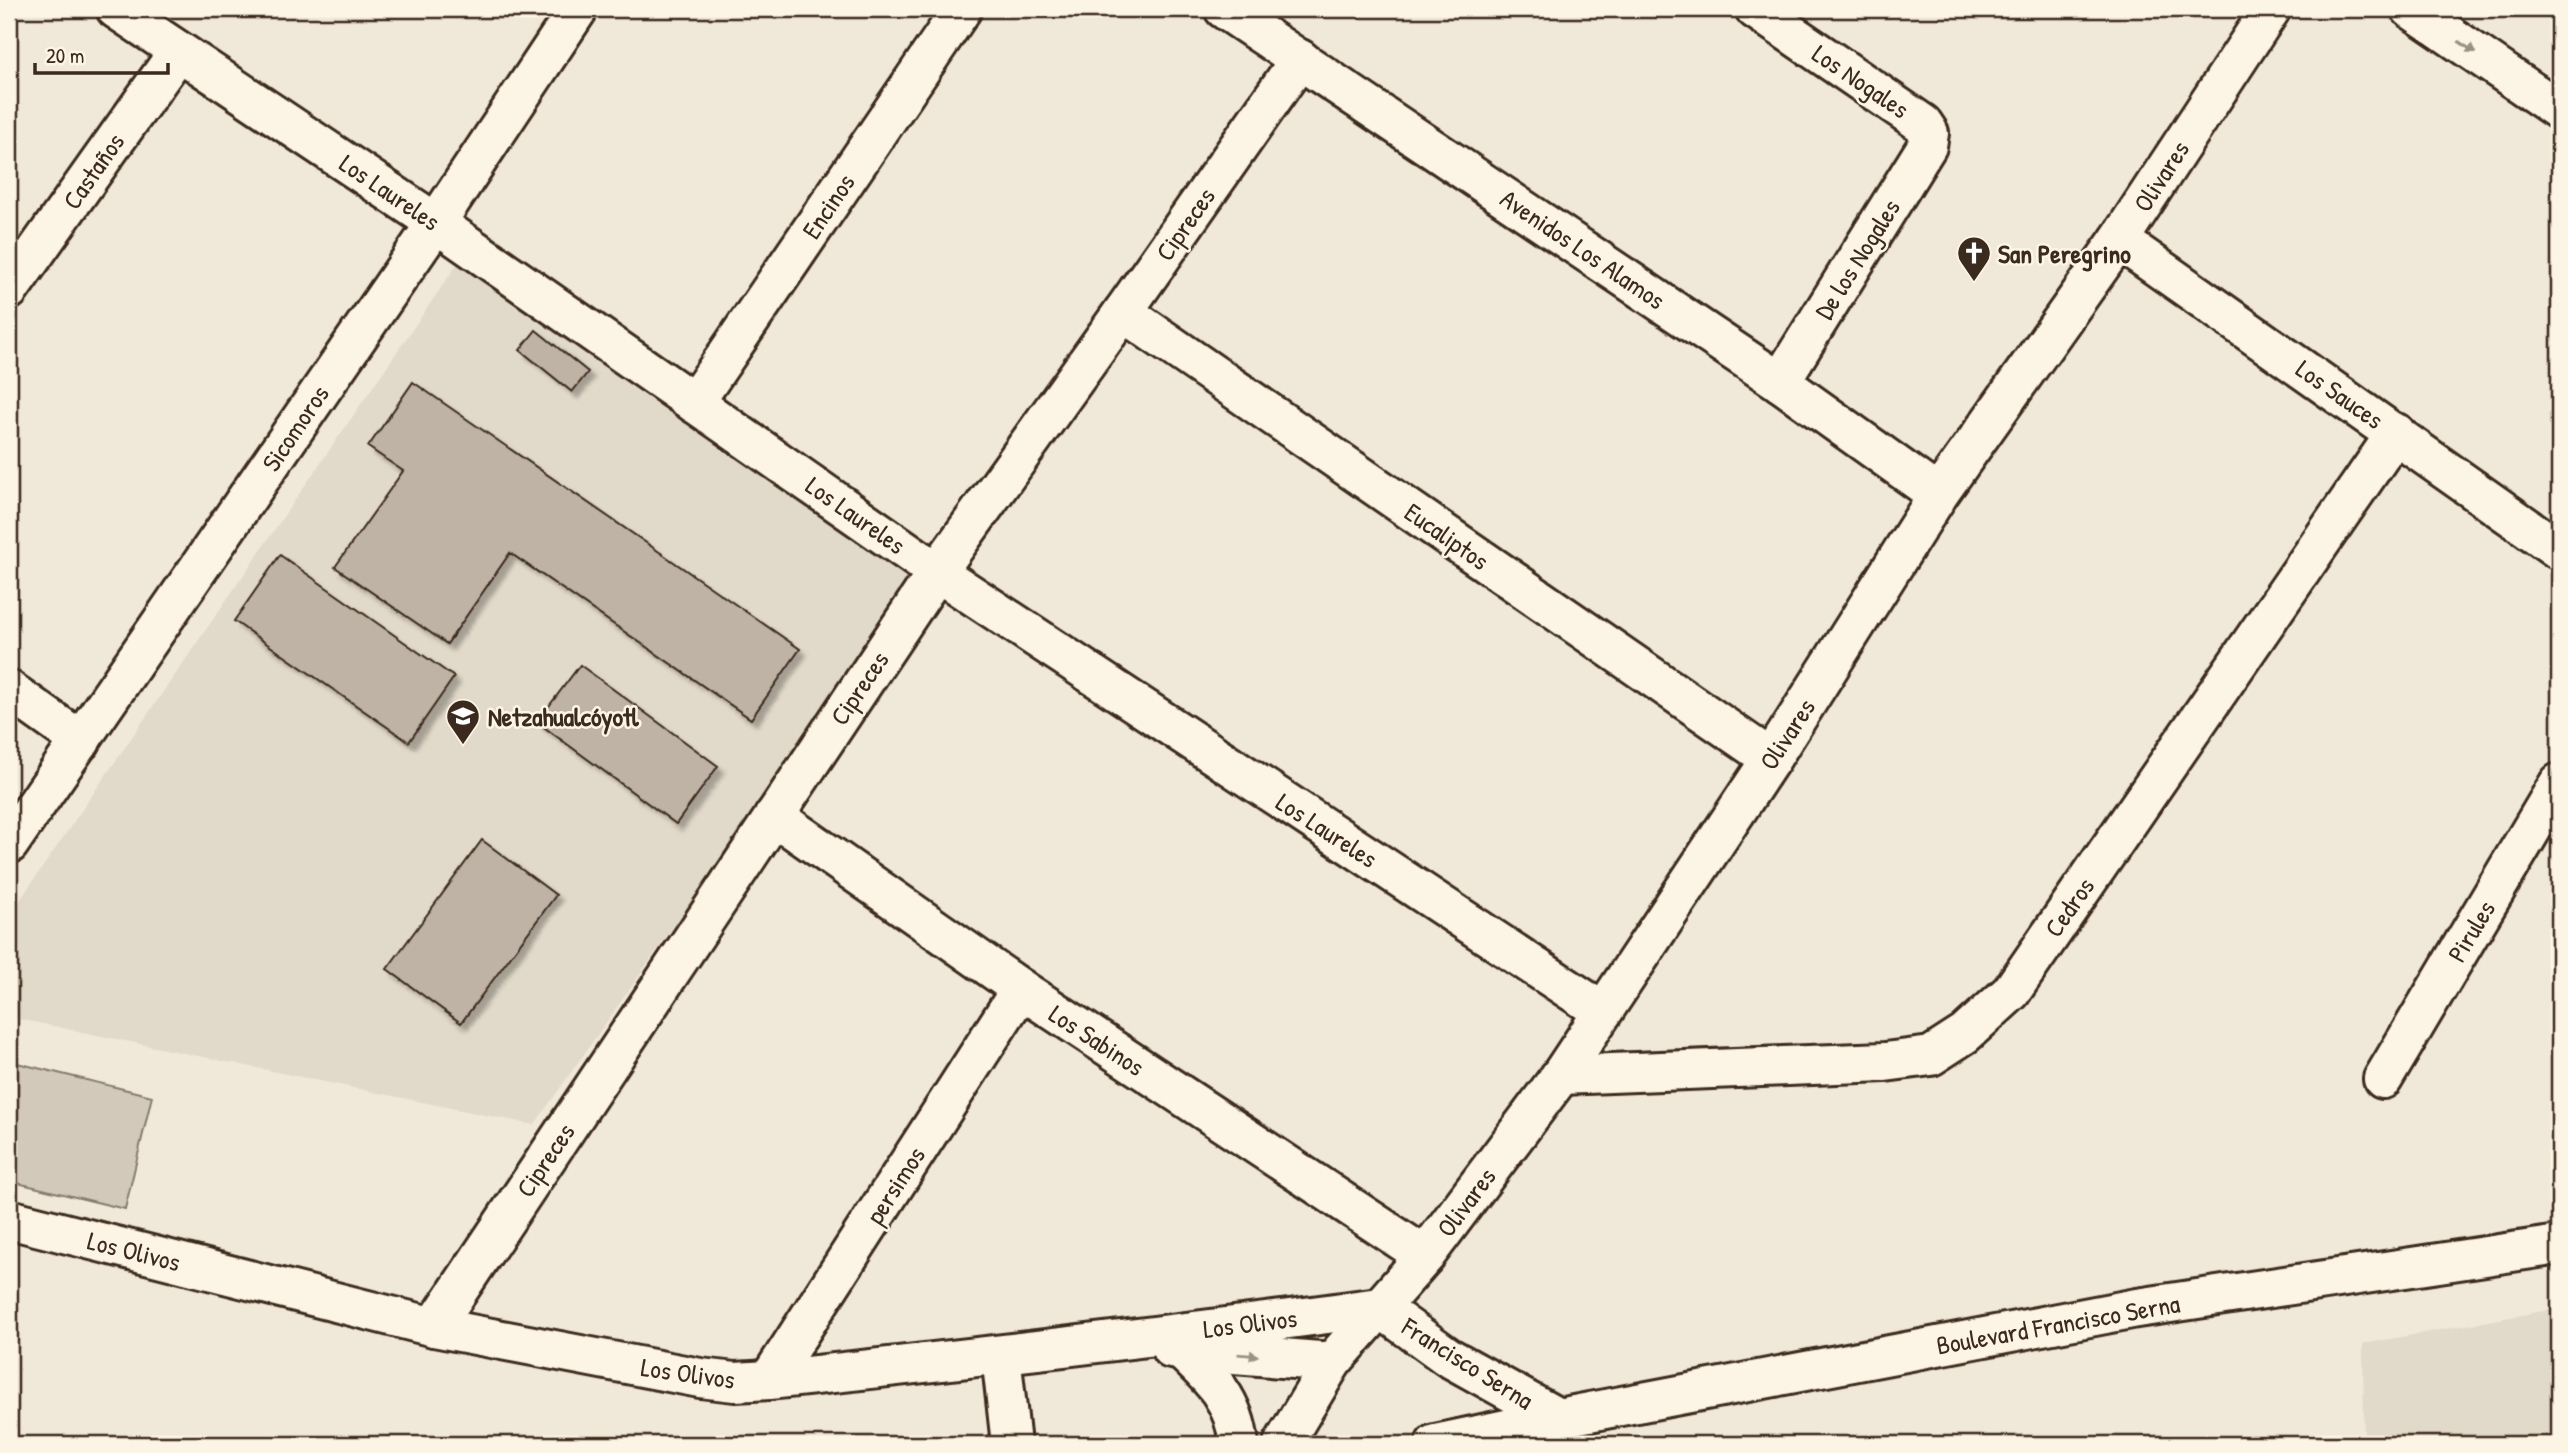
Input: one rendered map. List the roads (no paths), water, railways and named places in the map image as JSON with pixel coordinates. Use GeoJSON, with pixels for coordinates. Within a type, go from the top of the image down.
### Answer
{"type":"FeatureCollection","features":[{"type":"Feature","properties":{"kind":"street","name":"Los Laureles"},"geometry":{"type":"LineString","coordinates":[[116,9],[436,223],[937,572],[1602,1012]]}},
{"type":"Feature","properties":{"kind":"street","name":"Sicomoros"},"geometry":{"type":"LineString","coordinates":[[9,844],[436,223],[578,9]]}},
{"type":"Feature","properties":{"kind":"street","name":"Encinos"},"geometry":{"type":"LineString","coordinates":[[694,403],[962,9]]}},
{"type":"Feature","properties":{"kind":"street","name":"Avenidos Los Alamos"},"geometry":{"type":"LineString","coordinates":[[1224,9],[1780,382],[1938,495]]}},
{"type":"Feature","properties":{"kind":"street","name":"Los Nogales"},"geometry":{"type":"LineString","coordinates":[[1755,9],[1923,124],[1928,133]]}},
{"type":"Feature","properties":{"kind":"street","name":"Olivares"},"geometry":{"type":"LineString","coordinates":[[1283,1444],[1332,1363],[1425,1256],[1562,1075],[1771,759],[1938,495],[2119,240],[2270,9]]}},
{"type":"Feature","properties":{"kind":"street"},"geometry":{"type":"LineString","coordinates":[[2411,9],[2559,110]]}},
{"type":"Feature","properties":{"kind":"street","name":"Castaños"},"geometry":{"type":"LineString","coordinates":[[9,290],[178,52]]}},
{"type":"Feature","properties":{"kind":"street","name":"Cipreces"},"geometry":{"type":"LineString","coordinates":[[434,1327],[937,572],[1300,59]]}},
{"type":"Feature","properties":{"kind":"street","name":"De los Nogales"},"geometry":{"type":"LineString","coordinates":[[1780,382],[1927,146],[1928,133]]}},
{"type":"Feature","properties":{"kind":"street","name":"Los Sauces"},"geometry":{"type":"LineString","coordinates":[[2119,240],[2559,550]]}},
{"type":"Feature","properties":{"kind":"street","name":"Eucaliptos"},"geometry":{"type":"LineString","coordinates":[[1123,312],[1771,759]]}},
{"type":"Feature","properties":{"kind":"street","name":"Cedros"},"geometry":{"type":"LineString","coordinates":[[1562,1075],[1885,1062],[1931,1056],[1965,1034],[2011,992],[2396,433]]}},
{"type":"Feature","properties":{"kind":"street"},"geometry":{"type":"LineString","coordinates":[[9,690],[81,741]]}},
{"type":"Feature","properties":{"kind":"street","name":"Pirules"},"geometry":{"type":"LineString","coordinates":[[2383,1079],[2559,783]]}},
{"type":"Feature","properties":{"kind":"street","name":"Los Sabinos"},"geometry":{"type":"LineString","coordinates":[[774,816],[1021,989],[1425,1256]]}},
{"type":"Feature","properties":{"kind":"street","name":"persimos"},"geometry":{"type":"LineString","coordinates":[[769,1380],[1021,989]]}},
{"type":"Feature","properties":{"kind":"street","name":"Los Olivos"},"geometry":{"type":"LineString","coordinates":[[9,1219],[434,1327],[699,1378],[735,1382],[1102,1344],[1379,1307]]}},
{"type":"Feature","properties":{"kind":"street","name":"Boulevard Francisco Serna"},"geometry":{"type":"LineString","coordinates":[[1558,1418],[2137,1308],[2559,1245]]}},
{"type":"Feature","properties":{"kind":"street","name":"Francisco Serna"},"geometry":{"type":"LineString","coordinates":[[1379,1307],[1448,1357],[1558,1418]]}},
{"type":"Feature","properties":{"kind":"street"},"geometry":{"type":"LineString","coordinates":[[1102,1344],[1332,1363]]}},
{"type":"Feature","properties":{"kind":"street"},"geometry":{"type":"LineString","coordinates":[[1180,1349],[1216,1382],[1237,1424],[1239,1444]]}},
{"type":"Feature","properties":{"kind":"street"},"geometry":{"type":"LineString","coordinates":[[1001,1355],[1011,1444]]}},
{"type":"Feature","properties":{"kind":"street","name":"Francisco Serna"},"geometry":{"type":"LineString","coordinates":[[1435,1444],[1558,1418]]}},
{"type":"Feature","properties":{"kind":"place","name":"San Peregrino"},"geometry":{"type":"Point","coordinates":[1974,283]}},
{"type":"Feature","properties":{"kind":"place","name":"Netzahualcóyotl"},"geometry":{"type":"Point","coordinates":[463,746]}}]}
